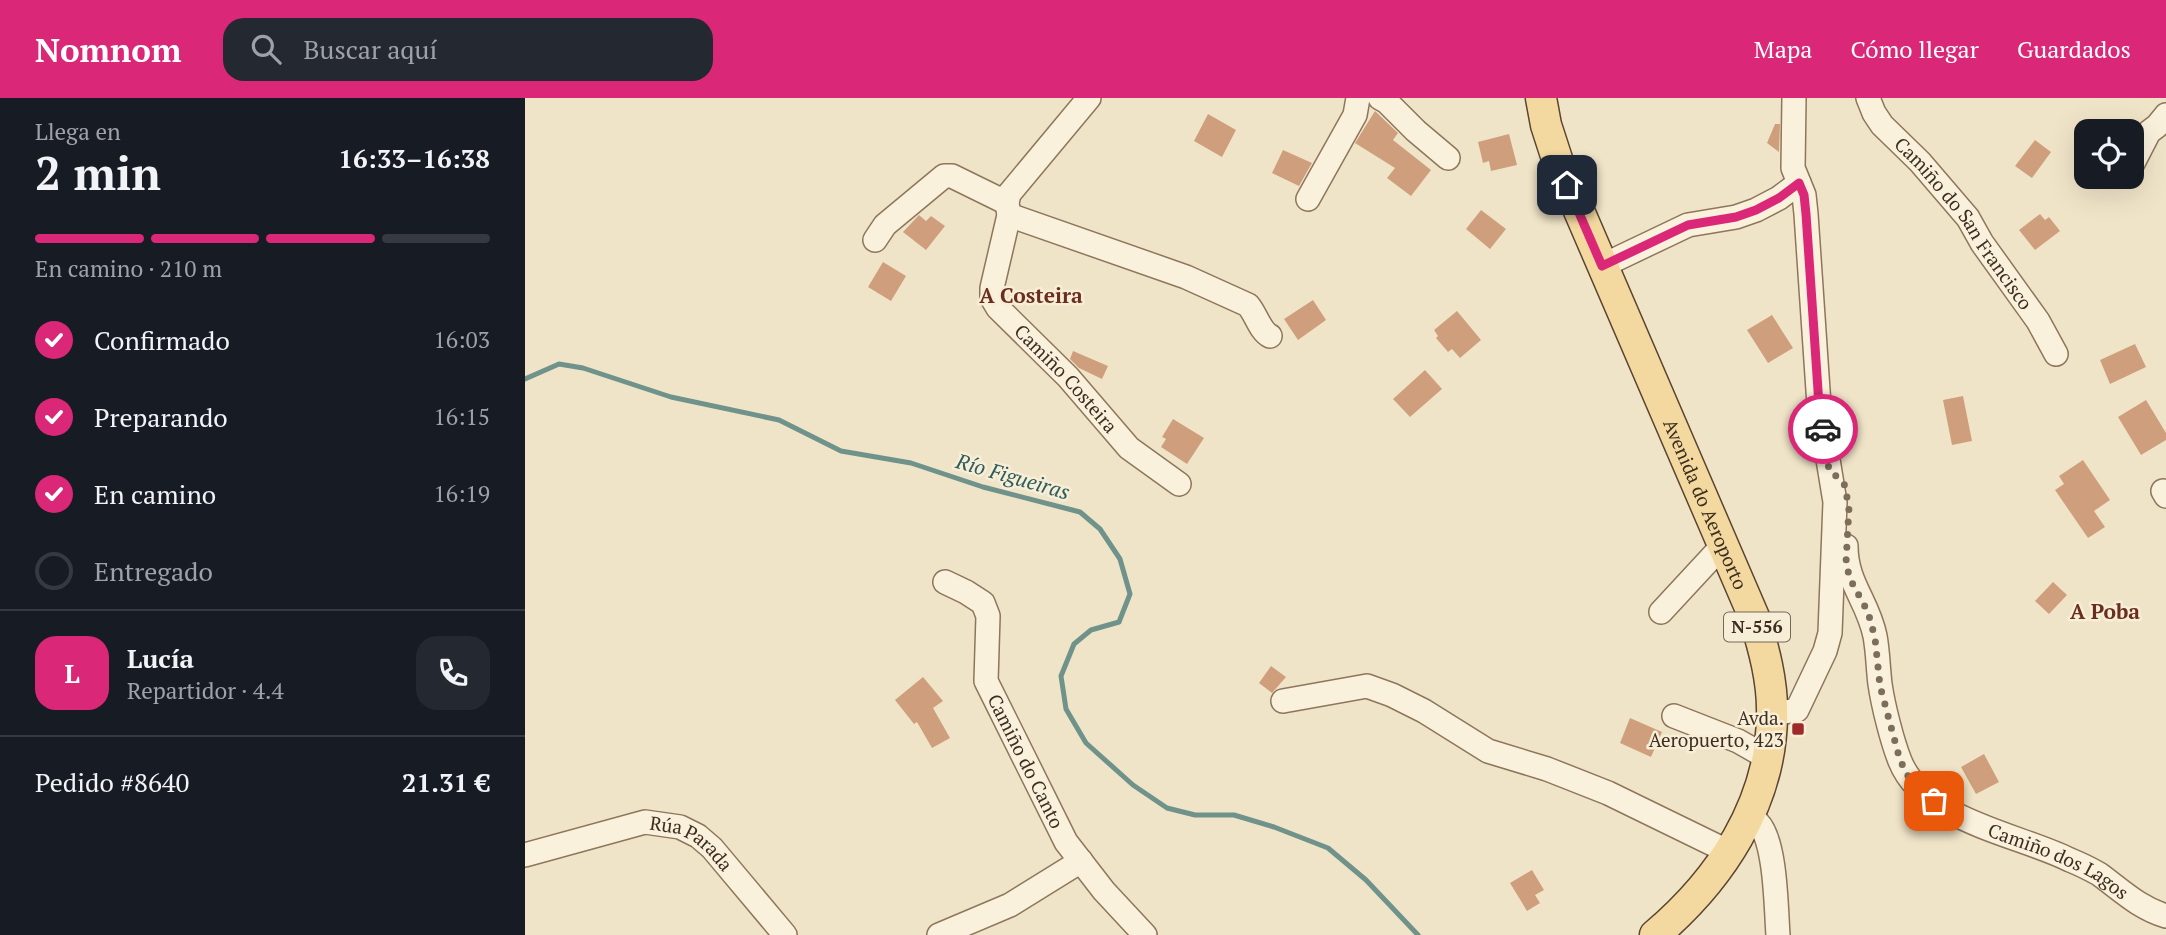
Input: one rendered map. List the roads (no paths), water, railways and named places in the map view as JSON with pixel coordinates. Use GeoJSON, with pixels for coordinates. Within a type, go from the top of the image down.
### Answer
{"type":"FeatureCollection","features":[{"type":"Feature","properties":{"kind":"main road","name":"Avenida do Aeroporto"},"geometry":{"type":"LineString","coordinates":[[1541,98],[1544,118],[1558,162],[1724,544],[1754,617],[1768,670],[1772,715],[1768,758],[1758,794],[1729,852],[1712,878],[1655,935]]}},
{"type":"Feature","properties":{"kind":"street","name":"Camiño Costeira"},"geometry":{"type":"LineString","coordinates":[[1089,98],[1009,194],[992,298],[998,308],[1068,377],[1129,448],[1179,484]]}},
{"type":"Feature","properties":{"kind":"street"},"geometry":{"type":"LineString","coordinates":[[1308,199],[1355,115],[1358,98]]}},
{"type":"Feature","properties":{"kind":"street"},"geometry":{"type":"LineString","coordinates":[[1380,98],[1448,158]]}},
{"type":"Feature","properties":{"kind":"street"},"geometry":{"type":"LineString","coordinates":[[1772,715],[1797,709],[1825,651],[1830,633],[1835,502],[1819,405],[1804,195],[1793,160],[1794,98]]}},
{"type":"Feature","properties":{"kind":"street","name":"Camiño do San Francisco"},"geometry":{"type":"LineString","coordinates":[[1868,98],[1882,125],[1920,162],[1968,218],[1982,243],[2038,321],[2056,354]]}},
{"type":"Feature","properties":{"kind":"street"},"geometry":{"type":"LineString","coordinates":[[2144,142],[2149,132],[2157,127],[2166,115]]}},
{"type":"Feature","properties":{"kind":"street"},"geometry":{"type":"LineString","coordinates":[[875,240],[885,225],[944,176],[952,176],[1008,209],[1186,277],[1248,305],[1265,334],[1270,336]]}},
{"type":"Feature","properties":{"kind":"street"},"geometry":{"type":"LineString","coordinates":[[1602,266],[1688,225],[1736,217],[1756,210],[1799,183]]}},
{"type":"Feature","properties":{"kind":"street","name":"Camiño dos Lagos"},"geometry":{"type":"LineString","coordinates":[[1829,470],[1844,483],[1849,507],[1846,563],[1850,579],[1868,612],[1875,638],[1880,686],[1900,760],[1910,780],[1934,801],[1954,813],[2057,853],[2097,873],[2150,911],[2166,916]]}},
{"type":"Feature","properties":{"kind":"street"},"geometry":{"type":"LineString","coordinates":[[1661,612],[1724,544]]}},
{"type":"Feature","properties":{"kind":"street","name":"Camiño do Canto"},"geometry":{"type":"LineString","coordinates":[[944,582],[983,603],[988,616],[986,681],[1066,842],[1104,891],[1145,935]]}},
{"type":"Feature","properties":{"kind":"street"},"geometry":{"type":"LineString","coordinates":[[1283,701],[1367,686],[1413,706],[1488,751],[1547,769],[1608,793],[1729,852]]}},
{"type":"Feature","properties":{"kind":"street"},"geometry":{"type":"LineString","coordinates":[[1674,716],[1738,741],[1768,758]]}},
{"type":"Feature","properties":{"kind":"street"},"geometry":{"type":"LineString","coordinates":[[1748,817],[1758,823],[1768,842],[1774,875],[1778,935]]}},
{"type":"Feature","properties":{"kind":"street","name":"Rúa Parada"},"geometry":{"type":"LineString","coordinates":[[525,855],[645,822],[680,827],[698,836],[712,848],[785,935]]}},
{"type":"Feature","properties":{"kind":"street"},"geometry":{"type":"LineString","coordinates":[[939,935],[1010,905],[1081,862]]}},
{"type":"Feature","properties":{"kind":"waterway","name":"Río Figueiras"},"geometry":{"type":"LineString","coordinates":[[525,379],[559,364],[583,368],[671,397],[779,420],[841,451],[911,463],[983,487],[1080,512],[1100,529],[1120,559],[1130,594],[1119,622],[1091,630],[1074,644],[1061,676],[1066,709],[1086,743],[1133,785],[1167,808],[1195,815],[1234,815],[1328,848],[1366,880],[1418,935]]}},
{"type":"Feature","properties":{"kind":"place","name":"Avda. Aeropuerto, 423"},"geometry":{"type":"Point","coordinates":[1798,729]}},
{"type":"Feature","properties":{"kind":"district","name":"A Costeira"},"geometry":{"type":"Point","coordinates":[1031,296]}},
{"type":"Feature","properties":{"kind":"district","name":"A Poba"},"geometry":{"type":"Point","coordinates":[2105,612]}}]}
